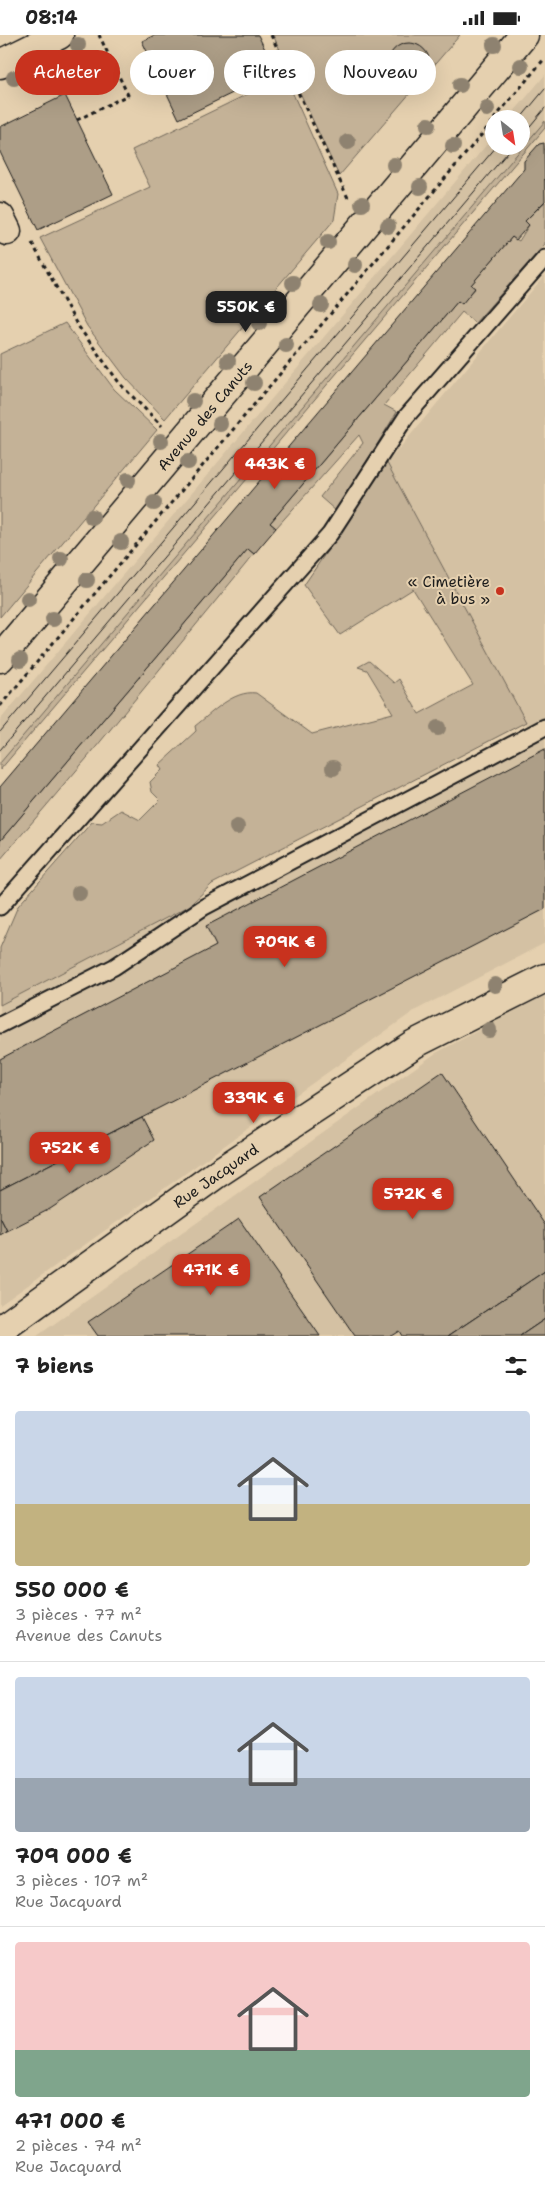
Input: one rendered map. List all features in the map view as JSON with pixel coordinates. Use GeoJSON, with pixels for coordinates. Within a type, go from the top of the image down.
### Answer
{"type":"FeatureCollection","features":[{"type":"Feature","properties":{"kind":"street"},"geometry":{"type":"LineString","coordinates":[[0,64],[59,35]]}},
{"type":"Feature","properties":{"kind":"street","name":"Avenue des Canuts"},"geometry":{"type":"LineString","coordinates":[[0,658],[524,35]]}},
{"type":"Feature","properties":{"kind":"street","name":"Rue Jacquard"},"geometry":{"type":"LineString","coordinates":[[0,1331],[218,1173],[414,1044],[545,978]]}},
{"type":"Feature","properties":{"kind":"lane"},"geometry":{"type":"LineString","coordinates":[[0,907],[330,534],[406,417],[545,259]]}},
{"type":"Feature","properties":{"kind":"lane"},"geometry":{"type":"LineString","coordinates":[[0,1025],[114,967],[204,907],[545,727]]}},
{"type":"Feature","properties":{"kind":"path"},"geometry":{"type":"LineString","coordinates":[[77,120],[128,95],[99,35]]}},
{"type":"Feature","properties":{"kind":"path"},"geometry":{"type":"LineString","coordinates":[[272,35],[348,198]]}},
{"type":"Feature","properties":{"kind":"path"},"geometry":{"type":"LineString","coordinates":[[502,110],[545,59]]}},
{"type":"Feature","properties":{"kind":"path"},"geometry":{"type":"LineString","coordinates":[[0,706],[485,130]]}},
{"type":"Feature","properties":{"kind":"path"},"geometry":{"type":"LineString","coordinates":[[4,224],[29,239],[76,323],[120,384],[163,427]]}},
{"type":"Feature","properties":{"kind":"shaded area"},"geometry":{"type":"Polygon","coordinates":[[[273,35],[460,35],[436,63],[436,50],[325,50],[325,95],[409,95],[339,176],[301,95],[315,95],[315,50],[280,50],[273,35]]]}},
{"type":"Feature","properties":{"kind":"shaded area"},"geometry":{"type":"Polygon","coordinates":[[[545,75],[545,128],[530,146],[530,110],[516,110],[545,75]]]}},
{"type":"Feature","properties":{"kind":"shaded area"},"geometry":{"type":"Polygon","coordinates":[[[246,95],[294,95],[338,194],[334,220],[165,419],[126,378],[87,326],[40,238],[150,187],[132,150],[246,95]]]}},
{"type":"Feature","properties":{"kind":"shaded area"},"geometry":{"type":"Polygon","coordinates":[[[545,121],[545,128],[530,146],[530,139],[545,121]]]}},
{"type":"Feature","properties":{"kind":"shaded area"},"geometry":{"type":"Polygon","coordinates":[[[485,147],[485,155],[522,155],[0,770],[0,720],[485,147]]]}},
{"type":"Feature","properties":{"kind":"shaded area"},"geometry":{"type":"Polygon","coordinates":[[[516,155],[522,155],[0,770],[0,763],[516,155]]]}},
{"type":"Feature","properties":{"kind":"shaded area"},"geometry":{"type":"Polygon","coordinates":[[[545,202],[545,244],[475,323],[462,312],[384,405],[397,412],[336,511],[320,497],[363,443],[359,435],[276,528],[270,523],[458,301],[462,303],[475,289],[471,285],[512,237],[519,241],[529,225],[525,221],[545,202]]]}},
{"type":"Feature","properties":{"kind":"shaded area"},"geometry":{"type":"Polygon","coordinates":[[[545,275],[545,943],[414,1011],[0,1305],[0,1005],[529,729],[387,463],[545,275]]]}},
{"type":"Feature","properties":{"kind":"shaded area"},"geometry":{"type":"Polygon","coordinates":[[[65,323],[114,389],[157,430],[0,617],[0,354],[65,323]]]}},
{"type":"Feature","properties":{"kind":"shaded area"},"geometry":{"type":"Polygon","coordinates":[[[387,463],[526,722],[212,884],[189,906],[0,1005],[0,948],[18,906],[92,822],[102,823],[121,810],[140,820],[160,800],[152,792],[150,782],[162,770],[159,765],[196,731],[195,726],[223,703],[239,695],[256,693],[312,734],[393,713],[367,670],[358,667],[369,661],[394,683],[399,679],[419,714],[473,685],[413,589],[340,635],[304,585],[387,463]]]}},
{"type":"Feature","properties":{"kind":"shaded area"},"geometry":{"type":"Polygon","coordinates":[[[248,549],[254,554],[87,758],[0,860],[0,841],[248,549]]]}},
{"type":"Feature","properties":{"kind":"shaded area"},"geometry":{"type":"Polygon","coordinates":[[[545,995],[545,1336],[37,1336],[436,1053],[545,995]]]}},
{"type":"Feature","properties":{"kind":"building"},"geometry":{"type":"Polygon","coordinates":[[[155,35],[258,35],[265,50],[224,50],[224,95],[229,95],[179,119],[168,95],[214,95],[214,50],[146,50],[142,41],[155,35]]]}},
{"type":"Feature","properties":{"kind":"building"},"geometry":{"type":"Polygon","coordinates":[[[409,43],[424,50],[394,50],[409,43]]]}},
{"type":"Feature","properties":{"kind":"building"},"geometry":{"type":"Polygon","coordinates":[[[65,95],[113,194],[38,230],[0,152],[0,127],[65,95]]]}},
{"type":"Feature","properties":{"kind":"building"},"geometry":{"type":"Polygon","coordinates":[[[544,143],[545,201],[525,221],[529,225],[516,240],[512,237],[471,285],[475,288],[462,304],[458,301],[270,523],[276,528],[254,554],[248,549],[0,841],[0,787],[524,169],[524,161],[539,144],[544,143]]]}},
{"type":"Feature","properties":{"kind":"building"},"geometry":{"type":"Polygon","coordinates":[[[545,749],[545,909],[0,1190],[0,1059],[216,946],[206,926],[545,749]]]}},
{"type":"Feature","properties":{"kind":"building"},"geometry":{"type":"Polygon","coordinates":[[[442,1072],[545,1225],[545,1271],[448,1336],[402,1336],[399,1331],[391,1336],[355,1336],[260,1197],[442,1072]]]}},
{"type":"Feature","properties":{"kind":"building"},"geometry":{"type":"Polygon","coordinates":[[[142,1117],[154,1140],[50,1209],[7,1231],[0,1217],[0,1190],[142,1117]]]}},
{"type":"Feature","properties":{"kind":"building"},"geometry":{"type":"Polygon","coordinates":[[[0,1217],[7,1231],[0,1235],[0,1217]]]}},
{"type":"Feature","properties":{"kind":"building"},"geometry":{"type":"Polygon","coordinates":[[[239,1219],[320,1336],[98,1336],[88,1322],[239,1219]]]}},
{"type":"Feature","properties":{"kind":"building"},"geometry":{"type":"Polygon","coordinates":[[[545,1271],[545,1319],[520,1336],[448,1336],[545,1271]]]}},
{"type":"Feature","properties":{"kind":"building"},"geometry":{"type":"Polygon","coordinates":[[[545,1319],[545,1336],[520,1336],[545,1319]]]}},
{"type":"Feature","properties":{"kind":"tram line"},"geometry":{"type":"LineString","coordinates":[[528,110],[545,89]]}},
{"type":"Feature","properties":{"kind":"tram line"},"geometry":{"type":"LineString","coordinates":[[530,126],[545,108]]}},
{"type":"Feature","properties":{"kind":"tram line"},"geometry":{"type":"LineString","coordinates":[[0,732],[489,155]]}},
{"type":"Feature","properties":{"kind":"tram line"},"geometry":{"type":"LineString","coordinates":[[0,750],[505,155]]}},
{"type":"Feature","properties":{"kind":"place","name":"« Cimetière à bus »"},"geometry":{"type":"Point","coordinates":[500,591]}}]}
